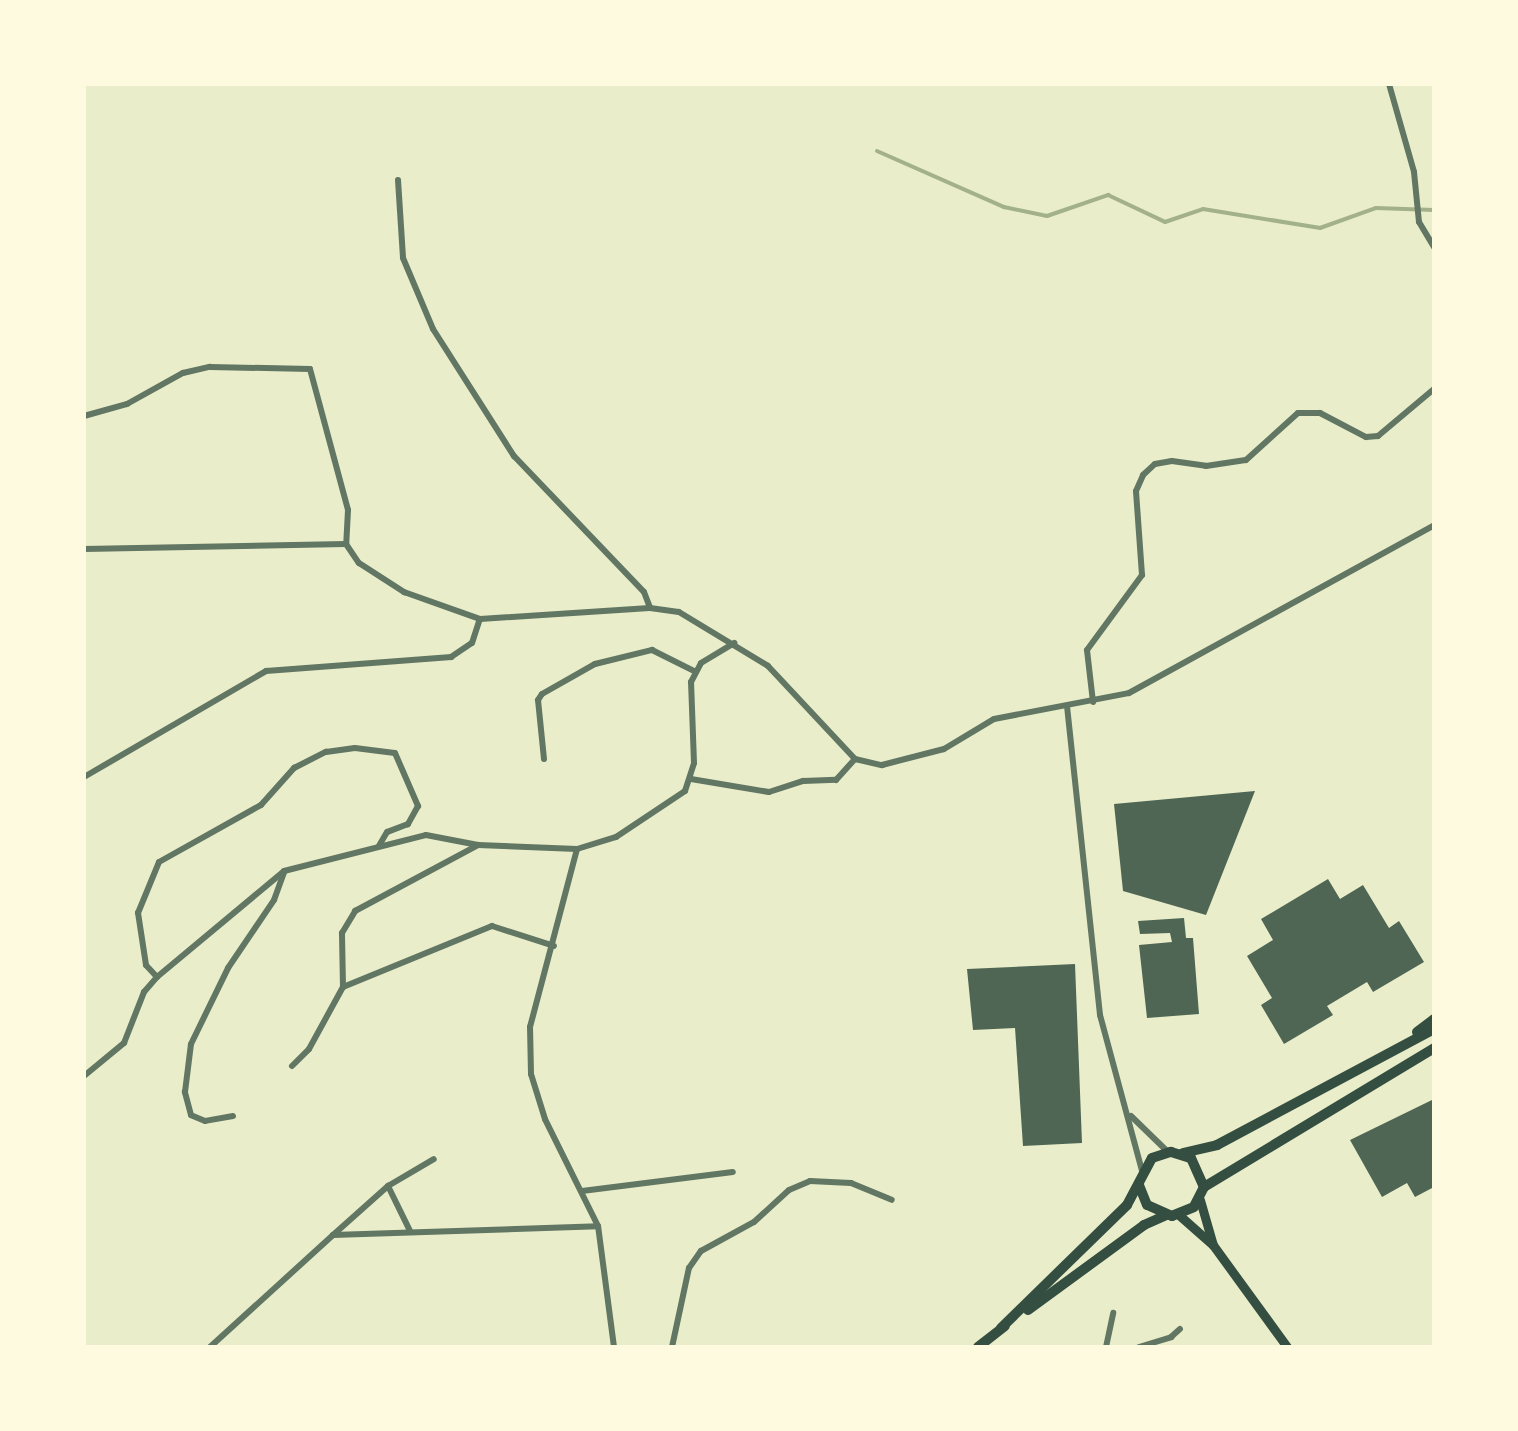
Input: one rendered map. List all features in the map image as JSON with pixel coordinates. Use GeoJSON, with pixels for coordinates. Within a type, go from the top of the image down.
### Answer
{"type":"FeatureCollection","features":[{"type":"Feature","properties":{"kind":"main road"},"geometry":{"type":"LineString","coordinates":[[1412,1037],[1434,1019]]}},
{"type":"Feature","properties":{"kind":"main road"},"geometry":{"type":"LineString","coordinates":[[1001,1328],[1127,1205],[1139,1185],[1142,1171],[1152,1158],[1168,1152],[1181,1153],[1217,1145],[1412,1037],[1434,1029]]}},
{"type":"Feature","properties":{"kind":"main road"},"geometry":{"type":"LineString","coordinates":[[1204,1187],[1432,1052]]}},
{"type":"Feature","properties":{"kind":"main road"},"geometry":{"type":"LineString","coordinates":[[1181,1153],[1199,1166],[1204,1187],[1200,1200],[1213,1245]]}},
{"type":"Feature","properties":{"kind":"main road"},"geometry":{"type":"LineString","coordinates":[[1139,1185],[1147,1205],[1166,1215]]}},
{"type":"Feature","properties":{"kind":"main road"},"geometry":{"type":"LineString","coordinates":[[978,1347],[1144,1225],[1166,1215],[1179,1215],[1200,1200]]}},
{"type":"Feature","properties":{"kind":"main road"},"geometry":{"type":"LineString","coordinates":[[1179,1215],[1213,1245],[1287,1347]]}},
{"type":"Feature","properties":{"kind":"street"},"geometry":{"type":"LineString","coordinates":[[1389,84],[1414,172],[1419,222],[1434,247]]}},
{"type":"Feature","properties":{"kind":"street"},"geometry":{"type":"LineString","coordinates":[[398,180],[403,258],[433,329],[514,456],[644,592],[650,608]]}},
{"type":"Feature","properties":{"kind":"street"},"geometry":{"type":"LineString","coordinates":[[84,416],[127,404],[183,373],[210,367],[310,369],[348,510],[346,544],[359,563],[404,592],[480,619],[650,608],[679,612],[768,666],[855,759],[882,765],[928,753],[994,719],[1129,693],[1434,525]]}},
{"type":"Feature","properties":{"kind":"street"},"geometry":{"type":"LineString","coordinates":[[1093,702],[1087,650],[1142,575],[1136,491],[1143,475],[1155,464],[1172,461],[1206,466],[1246,460],[1298,413],[1320,413],[1366,437],[1378,436],[1434,389]]}},
{"type":"Feature","properties":{"kind":"street"},"geometry":{"type":"LineString","coordinates":[[84,549],[346,544]]}},
{"type":"Feature","properties":{"kind":"street"},"geometry":{"type":"LineString","coordinates":[[84,777],[266,671],[451,657],[472,643],[480,619]]}},
{"type":"Feature","properties":{"kind":"street"},"geometry":{"type":"LineString","coordinates":[[84,1076],[124,1043],[144,992],[157,977],[284,871],[426,835],[478,845],[577,849],[616,837],[649,818],[685,791],[691,779],[691,682],[696,672],[734,643]]}},
{"type":"Feature","properties":{"kind":"street"},"geometry":{"type":"LineString","coordinates":[[544,759],[538,700],[542,694],[595,664],[652,650],[696,672]]}},
{"type":"Feature","properties":{"kind":"street"},"geometry":{"type":"LineString","coordinates":[[1067,706],[1100,1015],[1131,1116],[1142,1171]]}},
{"type":"Feature","properties":{"kind":"street"},"geometry":{"type":"LineString","coordinates":[[157,977],[146,965],[138,913],[159,862],[261,805],[294,768],[326,752],[355,748],[395,753],[418,806],[408,824],[387,832],[378,847]]}},
{"type":"Feature","properties":{"kind":"street"},"geometry":{"type":"LineString","coordinates":[[691,779],[769,792],[803,781],[836,780],[855,759]]}},
{"type":"Feature","properties":{"kind":"street"},"geometry":{"type":"LineString","coordinates":[[292,1066],[309,1049],[343,987],[342,933],[355,911],[478,845]]}},
{"type":"Feature","properties":{"kind":"street"},"geometry":{"type":"LineString","coordinates":[[577,849],[554,946],[530,1027],[531,1074],[545,1119],[598,1226],[614,1347]]}},
{"type":"Feature","properties":{"kind":"street"},"geometry":{"type":"LineString","coordinates":[[233,1116],[205,1121],[191,1115],[185,1092],[191,1044],[228,968],[274,900],[284,871]]}},
{"type":"Feature","properties":{"kind":"street"},"geometry":{"type":"LineString","coordinates":[[343,987],[492,926],[554,946]]}},
{"type":"Feature","properties":{"kind":"street"},"geometry":{"type":"LineString","coordinates":[[1131,1116],[1168,1152]]}},
{"type":"Feature","properties":{"kind":"street"},"geometry":{"type":"LineString","coordinates":[[210,1347],[388,1186],[434,1159]]}},
{"type":"Feature","properties":{"kind":"street"},"geometry":{"type":"LineString","coordinates":[[582,1191],[733,1172]]}},
{"type":"Feature","properties":{"kind":"street"},"geometry":{"type":"LineString","coordinates":[[672,1347],[689,1268],[701,1251],[754,1222],[789,1190],[810,1181],[851,1183],[892,1200]]}},
{"type":"Feature","properties":{"kind":"street"},"geometry":{"type":"LineString","coordinates":[[388,1186],[410,1231]]}},
{"type":"Feature","properties":{"kind":"street"},"geometry":{"type":"LineString","coordinates":[[333,1235],[598,1226]]}},
{"type":"Feature","properties":{"kind":"street"},"geometry":{"type":"LineString","coordinates":[[1106,1347],[1113,1313]]}},
{"type":"Feature","properties":{"kind":"street"},"geometry":{"type":"LineString","coordinates":[[1139,1347],[1171,1337],[1180,1329]]}},
{"type":"Feature","properties":{"kind":"building"},"geometry":{"type":"Polygon","coordinates":[[[1255,791],[1206,915],[1123,891],[1114,804],[1255,791]]]}},
{"type":"Feature","properties":{"kind":"building"},"geometry":{"type":"Polygon","coordinates":[[[1328,879],[1340,899],[1363,885],[1389,928],[1399,921],[1424,962],[1373,992],[1367,982],[1327,1006],[1333,1015],[1284,1044],[1261,1005],[1272,998],[1247,956],[1273,940],[1261,919],[1328,879]]]}},
{"type":"Feature","properties":{"kind":"building"},"geometry":{"type":"Polygon","coordinates":[[[1184,918],[1186,938],[1193,938],[1199,1014],[1147,1018],[1139,945],[1172,942],[1170,933],[1140,934],[1138,921],[1184,918]]]}},
{"type":"Feature","properties":{"kind":"building"},"geometry":{"type":"Polygon","coordinates":[[[1075,964],[1082,1143],[1023,1146],[1015,1028],[973,1030],[967,969],[1075,964]]]}},
{"type":"Feature","properties":{"kind":"building"},"geometry":{"type":"Polygon","coordinates":[[[1434,1099],[1434,1187],[1415,1197],[1407,1183],[1382,1197],[1350,1140],[1434,1099]]]}},
{"type":"Feature","properties":{"kind":"waterway"},"geometry":{"type":"LineString","coordinates":[[877,151],[1004,207],[1047,216],[1108,195],[1165,222],[1203,209],[1320,228],[1376,208],[1434,210]]}}]}
